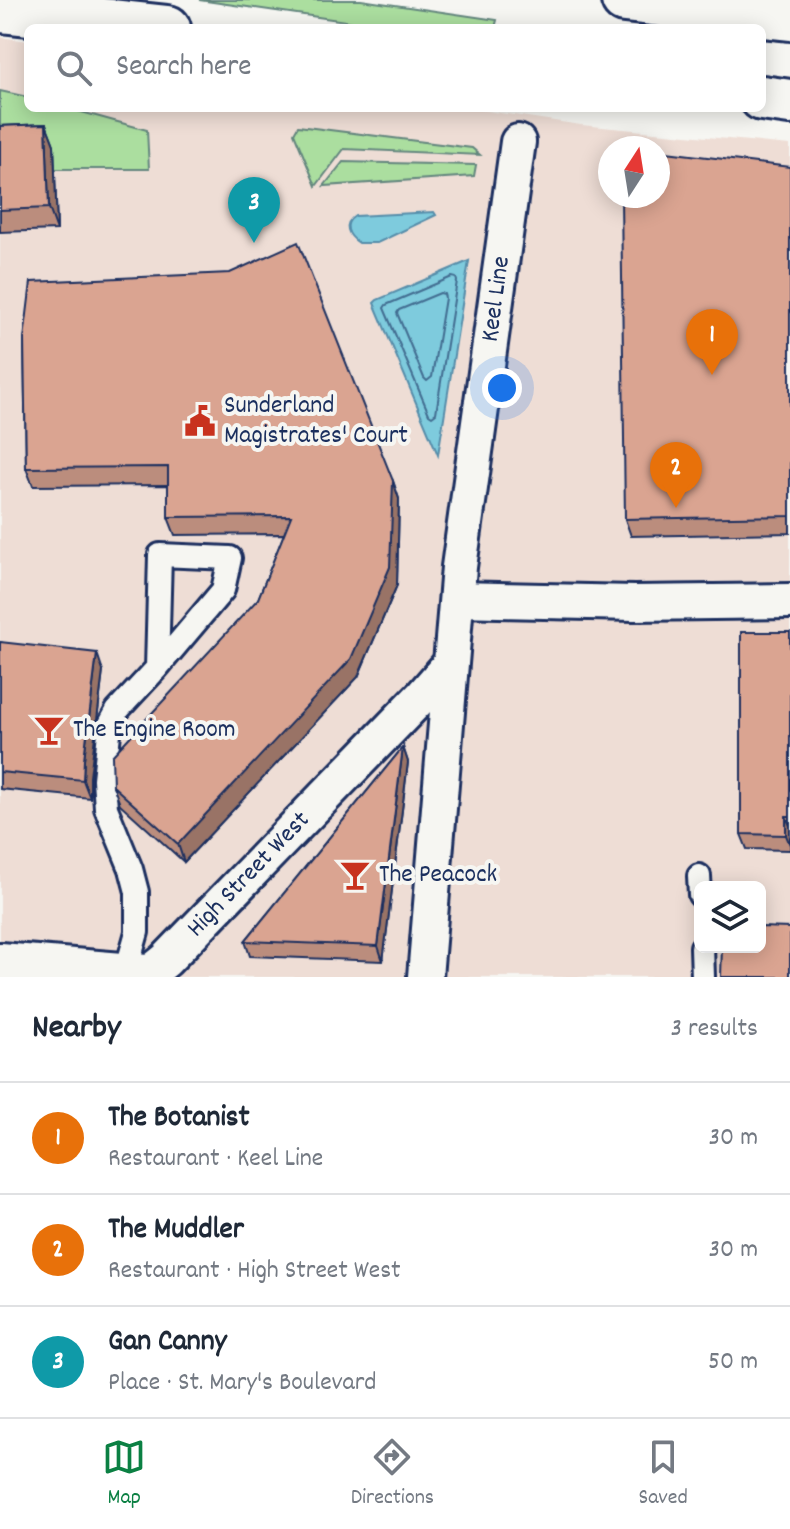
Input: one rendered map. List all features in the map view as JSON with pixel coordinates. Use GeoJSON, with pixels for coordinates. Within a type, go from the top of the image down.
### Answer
{"type":"FeatureCollection","features":[{"type":"Feature","properties":{"kind":"main road"},"geometry":{"type":"LineString","coordinates":[[624,0],[790,18]]}},
{"type":"Feature","properties":{"kind":"main road"},"geometry":{"type":"LineString","coordinates":[[0,10],[131,24]]}},
{"type":"Feature","properties":{"kind":"main road"},"geometry":{"type":"LineString","coordinates":[[766,99],[790,102]]}},
{"type":"Feature","properties":{"kind":"main road"},"geometry":{"type":"LineString","coordinates":[[0,965],[139,976]]}},
{"type":"Feature","properties":{"kind":"street","name":"Keel Line"},"geometry":{"type":"LineString","coordinates":[[425,977],[459,567],[518,142]]}},
{"type":"Feature","properties":{"kind":"street"},"geometry":{"type":"LineString","coordinates":[[457,599],[634,603],[790,601]]}},
{"type":"Feature","properties":{"kind":"street","name":"High Street West"},"geometry":{"type":"LineString","coordinates":[[139,976],[166,960],[450,664]]}},
{"type":"Feature","properties":{"kind":"lane"},"geometry":{"type":"LineString","coordinates":[[139,976],[137,892],[106,808],[104,779],[110,724],[117,711],[157,668],[223,590],[230,558],[160,555],[157,668]]}},
{"type":"Feature","properties":{"kind":"lane"},"geometry":{"type":"LineString","coordinates":[[702,953],[703,977]]}},
{"type":"Feature","properties":{"kind":"shaded area"},"geometry":{"type":"Polygon","coordinates":[[[0,37],[24,40],[24,112],[494,112],[581,125],[790,145],[790,977],[0,977],[0,37]]]}},
{"type":"Feature","properties":{"kind":"green space"},"geometry":{"type":"Polygon","coordinates":[[[199,0],[361,0],[497,20],[496,24],[366,24],[199,0]]]}},
{"type":"Feature","properties":{"kind":"green space"},"geometry":{"type":"Polygon","coordinates":[[[0,91],[24,96],[24,112],[82,112],[147,130],[149,169],[54,169],[0,147],[0,91]]]}},
{"type":"Feature","properties":{"kind":"green space"},"geometry":{"type":"Polygon","coordinates":[[[298,126],[472,148],[480,155],[344,149],[316,186],[294,133],[298,126]]]}},
{"type":"Feature","properties":{"kind":"green space"},"geometry":{"type":"Polygon","coordinates":[[[343,162],[476,165],[474,176],[324,186],[343,162]]]}},
{"type":"Feature","properties":{"kind":"water"},"geometry":{"type":"Polygon","coordinates":[[[434,212],[436,215],[377,243],[359,243],[348,230],[355,216],[434,212]]]}},
{"type":"Feature","properties":{"kind":"water"},"geometry":{"type":"Polygon","coordinates":[[[469,261],[438,455],[374,303],[469,261]]]}},
{"type":"Feature","properties":{"kind":"building"},"geometry":{"type":"Polygon","coordinates":[[[46,124],[49,208],[0,210],[0,126],[46,124]]]}},
{"type":"Feature","properties":{"kind":"building"},"geometry":{"type":"Polygon","coordinates":[[[670,152],[790,167],[790,516],[625,519],[621,208],[670,208],[670,152]]]}},
{"type":"Feature","properties":{"kind":"building"},"geometry":{"type":"Polygon","coordinates":[[[298,242],[393,481],[390,567],[351,659],[178,844],[113,786],[112,756],[258,599],[291,516],[168,517],[168,467],[26,468],[24,339],[31,282],[230,273],[298,242]]]}},
{"type":"Feature","properties":{"kind":"building"},"geometry":{"type":"Polygon","coordinates":[[[741,632],[790,632],[790,816],[786,816],[786,835],[741,834],[741,632]]]}},
{"type":"Feature","properties":{"kind":"building","name":"The Engine Room"},"geometry":{"type":"Polygon","coordinates":[[[0,642],[97,653],[83,780],[0,772],[0,642]]]}},
{"type":"Feature","properties":{"kind":"building","name":"The Peacock"},"geometry":{"type":"Polygon","coordinates":[[[403,747],[378,946],[245,941],[403,747]]]}},
{"type":"Feature","properties":{"kind":"building"},"geometry":{"type":"Polygon","coordinates":[[[766,927],[790,928],[790,977],[721,977],[722,953],[766,953],[766,927]]]}},
{"type":"Feature","properties":{"kind":"place","name":"Gan Canny"},"geometry":{"type":"Point","coordinates":[254,243]}},
{"type":"Feature","properties":{"kind":"place","name":"The Botanist"},"geometry":{"type":"Point","coordinates":[712,375]}},
{"type":"Feature","properties":{"kind":"place","name":"Sunderland Magistrates' Court"},"geometry":{"type":"Point","coordinates":[200,421]}},
{"type":"Feature","properties":{"kind":"place","name":"The Muddler"},"geometry":{"type":"Point","coordinates":[676,508]}},
{"type":"Feature","properties":{"kind":"place","name":"The Engine Room"},"geometry":{"type":"Point","coordinates":[49,730]}},
{"type":"Feature","properties":{"kind":"place","name":"The Peacock"},"geometry":{"type":"Point","coordinates":[355,875]}}]}
